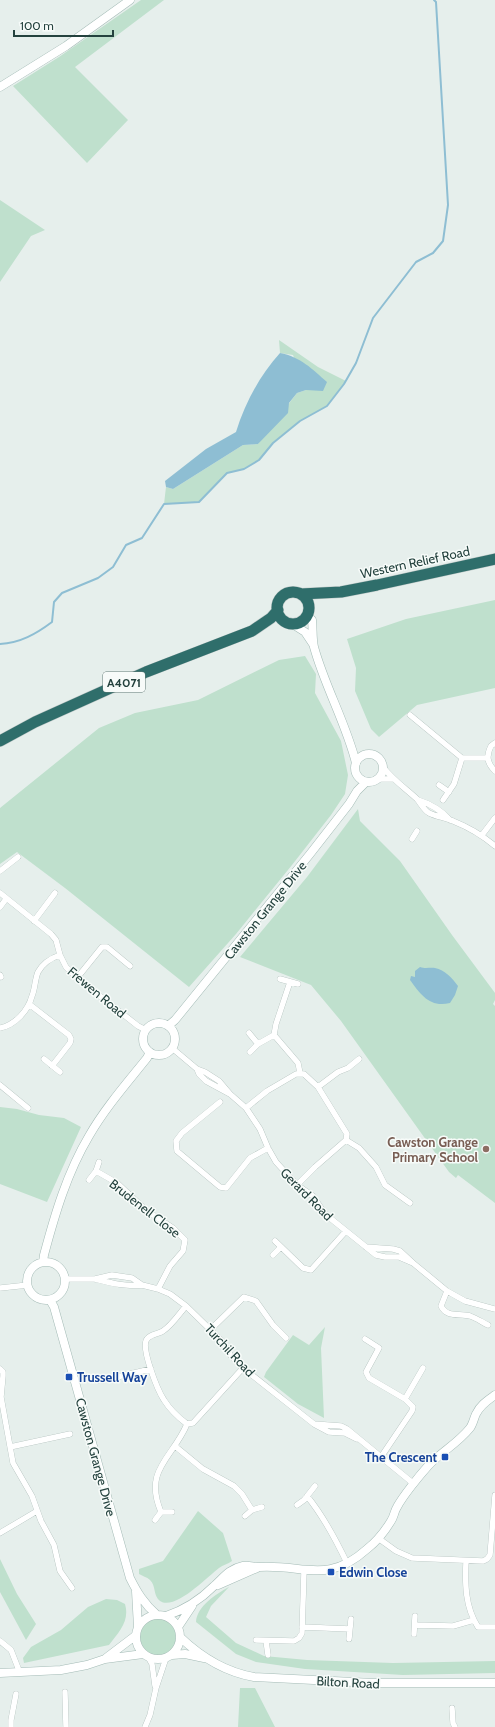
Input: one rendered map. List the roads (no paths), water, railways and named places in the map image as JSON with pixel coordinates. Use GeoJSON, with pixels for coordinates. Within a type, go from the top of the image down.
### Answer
{"type":"FeatureCollection","features":[{"type":"Feature","properties":{"kind":"highway","name":"Western Relief Road"},"geometry":{"type":"LineString","coordinates":[[301,594],[341,592],[495,559]]}},
{"type":"Feature","properties":{"kind":"highway","name":"A4071"},"geometry":{"type":"LineString","coordinates":[[252,631],[271,618],[278,610],[279,602],[286,594],[292,592],[301,594]]}},
{"type":"Feature","properties":{"kind":"highway","name":"Western Relief Road"},"geometry":{"type":"LineString","coordinates":[[308,611],[321,599],[341,592]]}},
{"type":"Feature","properties":{"kind":"highway"},"geometry":{"type":"LineString","coordinates":[[301,594],[306,599],[308,611]]}},
{"type":"Feature","properties":{"kind":"highway"},"geometry":{"type":"LineString","coordinates":[[278,610],[281,618],[290,624]]}},
{"type":"Feature","properties":{"kind":"highway","name":"A4071"},"geometry":{"type":"LineString","coordinates":[[0,741],[35,722],[146,672],[252,631],[303,622],[308,611]]}},
{"type":"Feature","properties":{"kind":"street"},"geometry":{"type":"LineString","coordinates":[[0,87],[66,46],[130,0]]}},
{"type":"Feature","properties":{"kind":"street"},"geometry":{"type":"LineString","coordinates":[[308,611],[312,620],[314,645],[323,675],[351,742],[356,763],[355,771],[357,791]]}},
{"type":"Feature","properties":{"kind":"street"},"geometry":{"type":"LineString","coordinates":[[290,624],[305,632],[314,645]]}},
{"type":"Feature","properties":{"kind":"street"},"geometry":{"type":"LineString","coordinates":[[410,715],[462,758],[487,758]]}},
{"type":"Feature","properties":{"kind":"street"},"geometry":{"type":"LineString","coordinates":[[351,742],[368,754],[377,756],[382,763],[383,768],[392,779],[418,800],[428,803],[443,812],[451,820],[482,836],[495,846]]}},
{"type":"Feature","properties":{"kind":"street"},"geometry":{"type":"LineString","coordinates":[[495,743],[491,746],[487,758],[490,765],[495,770]]}},
{"type":"Feature","properties":{"kind":"street"},"geometry":{"type":"LineString","coordinates":[[356,763],[361,756],[368,754]]}},
{"type":"Feature","properties":{"kind":"street"},"geometry":{"type":"LineString","coordinates":[[444,800],[454,784],[462,758]]}},
{"type":"Feature","properties":{"kind":"street"},"geometry":{"type":"LineString","coordinates":[[378,779],[383,772],[383,768]]}},
{"type":"Feature","properties":{"kind":"street"},"geometry":{"type":"LineString","coordinates":[[356,775],[366,782],[378,779],[392,779]]}},
{"type":"Feature","properties":{"kind":"street","name":"Cawston Grange Drive"},"geometry":{"type":"LineString","coordinates":[[168,1026],[176,1020],[305,860],[349,804],[357,791],[366,782]]}},
{"type":"Feature","properties":{"kind":"street"},"geometry":{"type":"LineString","coordinates":[[439,785],[449,792]]}},
{"type":"Feature","properties":{"kind":"street"},"geometry":{"type":"LineString","coordinates":[[482,836],[495,818]]}},
{"type":"Feature","properties":{"kind":"street"},"geometry":{"type":"LineString","coordinates":[[412,839],[417,831]]}},
{"type":"Feature","properties":{"kind":"street"},"geometry":{"type":"LineString","coordinates":[[0,871],[18,857]]}},
{"type":"Feature","properties":{"kind":"street","name":"Frewen Road"},"geometry":{"type":"LineString","coordinates":[[0,893],[51,934],[56,940],[60,955],[66,967],[77,978],[138,1026],[146,1030]]}},
{"type":"Feature","properties":{"kind":"street"},"geometry":{"type":"LineString","coordinates":[[34,921],[55,893]]}},
{"type":"Feature","properties":{"kind":"street"},"geometry":{"type":"LineString","coordinates":[[0,907],[6,899]]}},
{"type":"Feature","properties":{"kind":"street"},"geometry":{"type":"LineString","coordinates":[[77,978],[102,946],[107,947],[130,966]]}},
{"type":"Feature","properties":{"kind":"street"},"geometry":{"type":"LineString","coordinates":[[0,1028],[15,1021],[30,1004],[38,972],[46,961],[60,955]]}},
{"type":"Feature","properties":{"kind":"street"},"geometry":{"type":"LineString","coordinates":[[280,979],[298,984]]}},
{"type":"Feature","properties":{"kind":"street"},"geometry":{"type":"LineString","coordinates":[[274,1035],[276,1024],[290,982]]}},
{"type":"Feature","properties":{"kind":"street"},"geometry":{"type":"LineString","coordinates":[[30,1004],[69,1035],[71,1039],[70,1043],[52,1066]]}},
{"type":"Feature","properties":{"kind":"street"},"geometry":{"type":"LineString","coordinates":[[156,1023],[168,1026],[174,1034],[174,1044],[172,1048],[168,1052],[159,1055],[150,1052],[144,1044],[144,1035],[146,1030],[156,1023]]}},
{"type":"Feature","properties":{"kind":"street"},"geometry":{"type":"LineString","coordinates":[[249,1033],[258,1044]]}},
{"type":"Feature","properties":{"kind":"street"},"geometry":{"type":"LineString","coordinates":[[250,1052],[258,1044],[274,1035]]}},
{"type":"Feature","properties":{"kind":"street"},"geometry":{"type":"LineString","coordinates":[[274,1035],[298,1063],[300,1073]]}},
{"type":"Feature","properties":{"kind":"street","name":"Gerard Road"},"geometry":{"type":"LineString","coordinates":[[172,1048],[197,1069],[205,1072],[218,1081],[246,1108],[260,1129],[276,1162],[298,1185],[313,1196],[325,1214],[346,1231],[366,1247],[400,1251],[447,1291],[465,1301],[495,1309]]}},
{"type":"Feature","properties":{"kind":"street"},"geometry":{"type":"LineString","coordinates":[[43,1262],[63,1192],[85,1144],[116,1096],[147,1058],[150,1052]]}},
{"type":"Feature","properties":{"kind":"street"},"geometry":{"type":"LineString","coordinates":[[44,1059],[60,1072]]}},
{"type":"Feature","properties":{"kind":"street"},"geometry":{"type":"LineString","coordinates":[[318,1087],[359,1059]]}},
{"type":"Feature","properties":{"kind":"street"},"geometry":{"type":"LineString","coordinates":[[246,1108],[267,1091],[296,1074],[304,1074],[309,1077],[318,1087],[347,1134],[346,1140],[315,1167],[298,1185]]}},
{"type":"Feature","properties":{"kind":"street"},"geometry":{"type":"LineString","coordinates":[[0,1085],[28,1108]]}},
{"type":"Feature","properties":{"kind":"street"},"geometry":{"type":"LineString","coordinates":[[220,1102],[182,1133],[176,1141],[177,1151],[220,1187],[226,1188],[250,1158],[268,1148]]}},
{"type":"Feature","properties":{"kind":"street"},"geometry":{"type":"LineString","coordinates":[[346,1140],[359,1148],[376,1167],[385,1185],[410,1203]]}},
{"type":"Feature","properties":{"kind":"street","name":"Brudenell Close"},"geometry":{"type":"LineString","coordinates":[[89,1180],[96,1171],[99,1162]]}},
{"type":"Feature","properties":{"kind":"street","name":"Brudenell Close"},"geometry":{"type":"LineString","coordinates":[[96,1171],[117,1183],[147,1211],[173,1228],[185,1240],[183,1251],[170,1266],[158,1289]]}},
{"type":"Feature","properties":{"kind":"street"},"geometry":{"type":"LineString","coordinates":[[275,1240],[303,1268],[311,1270],[346,1231]]}},
{"type":"Feature","properties":{"kind":"street"},"geometry":{"type":"LineString","coordinates":[[273,1255],[281,1246]]}},
{"type":"Feature","properties":{"kind":"street"},"geometry":{"type":"LineString","coordinates":[[43,1262],[56,1264],[62,1271],[65,1279],[63,1290],[60,1294],[50,1300],[44,1300],[34,1295],[28,1285],[27,1280],[34,1266],[43,1262]]}},
{"type":"Feature","properties":{"kind":"street","name":"Turchil Road"},"geometry":{"type":"LineString","coordinates":[[65,1279],[95,1279],[112,1275],[132,1278],[142,1284],[170,1294],[186,1306],[211,1329],[223,1342],[231,1356],[243,1368],[283,1401],[314,1424],[329,1432],[345,1433],[358,1439],[414,1484]]}},
{"type":"Feature","properties":{"kind":"street"},"geometry":{"type":"LineString","coordinates":[[0,1288],[28,1285]]}},
{"type":"Feature","properties":{"kind":"street"},"geometry":{"type":"LineString","coordinates":[[447,1291],[441,1306],[445,1312],[473,1317],[488,1325]]}},
{"type":"Feature","properties":{"kind":"street"},"geometry":{"type":"LineString","coordinates":[[211,1329],[244,1297],[256,1301],[273,1325],[286,1338]]}},
{"type":"Feature","properties":{"kind":"street","name":"Cawston Grange Drive"},"geometry":{"type":"LineString","coordinates":[[50,1300],[54,1307],[73,1372],[130,1578],[136,1591],[148,1607],[157,1615]]}},
{"type":"Feature","properties":{"kind":"street"},"geometry":{"type":"LineString","coordinates":[[186,1306],[163,1331],[150,1336],[146,1340],[146,1353],[164,1400],[187,1424]]}},
{"type":"Feature","properties":{"kind":"street"},"geometry":{"type":"LineString","coordinates":[[365,1339],[379,1348],[366,1372],[367,1376],[404,1399],[412,1407],[412,1410],[381,1457]]}},
{"type":"Feature","properties":{"kind":"street"},"geometry":{"type":"LineString","coordinates":[[100,1381],[151,1368]]}},
{"type":"Feature","properties":{"kind":"street"},"geometry":{"type":"LineString","coordinates":[[187,1424],[193,1423],[243,1368]]}},
{"type":"Feature","properties":{"kind":"street"},"geometry":{"type":"LineString","coordinates":[[404,1399],[422,1368]]}},
{"type":"Feature","properties":{"kind":"street"},"geometry":{"type":"LineString","coordinates":[[0,1369],[3,1372],[1,1397],[3,1423],[16,1470],[32,1496],[37,1511],[54,1545],[60,1571],[72,1588]]}},
{"type":"Feature","properties":{"kind":"street"},"geometry":{"type":"LineString","coordinates":[[105,1659],[135,1636],[138,1627],[143,1621],[157,1615],[166,1616],[179,1612],[195,1602],[215,1586],[258,1567],[273,1566],[304,1571],[325,1571],[338,1568],[347,1563],[368,1548],[378,1538],[392,1521],[397,1508],[427,1467],[461,1439],[472,1426],[477,1413],[483,1404],[495,1394]]}},
{"type":"Feature","properties":{"kind":"street"},"geometry":{"type":"LineString","coordinates":[[161,1512],[156,1500],[157,1473],[167,1455],[183,1434],[187,1424]]}},
{"type":"Feature","properties":{"kind":"street"},"geometry":{"type":"LineString","coordinates":[[10,1447],[70,1434]]}},
{"type":"Feature","properties":{"kind":"street"},"geometry":{"type":"LineString","coordinates":[[175,1446],[203,1469],[234,1486],[242,1494],[252,1510]]}},
{"type":"Feature","properties":{"kind":"street"},"geometry":{"type":"LineString","coordinates":[[298,1505],[315,1486]]}},
{"type":"Feature","properties":{"kind":"street"},"geometry":{"type":"LineString","coordinates":[[378,1538],[396,1551],[412,1558],[483,1561],[490,1555],[495,1495]]}},
{"type":"Feature","properties":{"kind":"street"},"geometry":{"type":"LineString","coordinates":[[307,1496],[321,1514],[347,1563]]}},
{"type":"Feature","properties":{"kind":"street"},"geometry":{"type":"LineString","coordinates":[[245,1516],[252,1510],[262,1507]]}},
{"type":"Feature","properties":{"kind":"street"},"geometry":{"type":"LineString","coordinates":[[0,1533],[37,1511]]}},
{"type":"Feature","properties":{"kind":"street"},"geometry":{"type":"LineString","coordinates":[[161,1512],[172,1512]]}},
{"type":"Feature","properties":{"kind":"street"},"geometry":{"type":"LineString","coordinates":[[156,1520],[161,1512]]}},
{"type":"Feature","properties":{"kind":"street"},"geometry":{"type":"LineString","coordinates":[[466,1560],[465,1593],[474,1620],[478,1627],[495,1627]]}},
{"type":"Feature","properties":{"kind":"street"},"geometry":{"type":"LineString","coordinates":[[256,1640],[294,1641],[300,1638],[302,1627],[304,1571]]}},
{"type":"Feature","properties":{"kind":"street","name":"Cawston Grange Drive"},"geometry":{"type":"LineString","coordinates":[[136,1591],[138,1627]]}},
{"type":"Feature","properties":{"kind":"street"},"geometry":{"type":"LineString","coordinates":[[178,1627],[195,1602]]}},
{"type":"Feature","properties":{"kind":"street"},"geometry":{"type":"LineString","coordinates":[[145,1727],[150,1715],[156,1688],[169,1656],[179,1644],[180,1637],[178,1627],[166,1616]]}},
{"type":"Feature","properties":{"kind":"street"},"geometry":{"type":"LineString","coordinates":[[414,1634],[415,1616]]}},
{"type":"Feature","properties":{"kind":"street"},"geometry":{"type":"LineString","coordinates":[[349,1640],[351,1619]]}},
{"type":"Feature","properties":{"kind":"street"},"geometry":{"type":"LineString","coordinates":[[415,1625],[453,1626],[474,1620]]}},
{"type":"Feature","properties":{"kind":"street"},"geometry":{"type":"LineString","coordinates":[[302,1627],[350,1629]]}},
{"type":"Feature","properties":{"kind":"street"},"geometry":{"type":"LineString","coordinates":[[135,1636],[139,1649],[152,1664],[156,1688]]}},
{"type":"Feature","properties":{"kind":"street","name":"Bilton Road"},"geometry":{"type":"LineString","coordinates":[[180,1637],[213,1664],[243,1675],[254,1677],[373,1683],[495,1683]]}},
{"type":"Feature","properties":{"kind":"street"},"geometry":{"type":"LineString","coordinates":[[0,1641],[11,1650],[20,1673]]}},
{"type":"Feature","properties":{"kind":"street"},"geometry":{"type":"LineString","coordinates":[[266,1641],[268,1654]]}},
{"type":"Feature","properties":{"kind":"street","name":"Bilton Road"},"geometry":{"type":"LineString","coordinates":[[169,1656],[184,1654],[205,1658]]}},
{"type":"Feature","properties":{"kind":"street"},"geometry":{"type":"LineString","coordinates":[[0,1673],[61,1670],[87,1665],[105,1659],[146,1656],[159,1660],[169,1656]]}},
{"type":"Feature","properties":{"kind":"street"},"geometry":{"type":"LineString","coordinates":[[65,1692],[66,1727]]}},
{"type":"Feature","properties":{"kind":"street"},"geometry":{"type":"LineString","coordinates":[[11,1727],[16,1694]]}},
{"type":"Feature","properties":{"kind":"street"},"geometry":{"type":"LineString","coordinates":[[452,1708],[453,1723],[455,1727]]}},
{"type":"Feature","properties":{"kind":"water"},"geometry":{"type":"Polygon","coordinates":[[[280,353],[294,357],[311,368],[327,382],[323,391],[306,390],[297,393],[289,403],[288,413],[258,444],[243,445],[173,489],[166,487],[165,481],[206,449],[236,432],[254,390],[280,353]]]}},
{"type":"Feature","properties":{"kind":"water"},"geometry":{"type":"Polygon","coordinates":[[[420,967],[439,969],[445,972],[458,986],[450,1003],[437,1004],[431,1002],[418,991],[410,980],[411,976],[415,977],[415,971],[420,967]]]}},
{"type":"Feature","properties":{"kind":"waterway"},"geometry":{"type":"LineString","coordinates":[[0,644],[21,640],[52,622],[54,602],[62,593],[98,578],[113,567],[126,545],[142,538],[164,504],[199,502],[227,473],[244,469],[259,460],[273,443],[300,421],[327,406],[344,384],[356,363],[373,318],[416,262],[433,253],[443,241],[448,205],[436,2],[434,0]]}},
{"type":"Feature","properties":{"kind":"place","name":"Cawston Grange Primary School"},"geometry":{"type":"Point","coordinates":[486,1149]}},
{"type":"Feature","properties":{"kind":"place","name":"Trussell Way"},"geometry":{"type":"Point","coordinates":[69,1377]}},
{"type":"Feature","properties":{"kind":"place","name":"The Crescent"},"geometry":{"type":"Point","coordinates":[445,1457]}},
{"type":"Feature","properties":{"kind":"place","name":"Edwin Close"},"geometry":{"type":"Point","coordinates":[331,1572]}}]}
